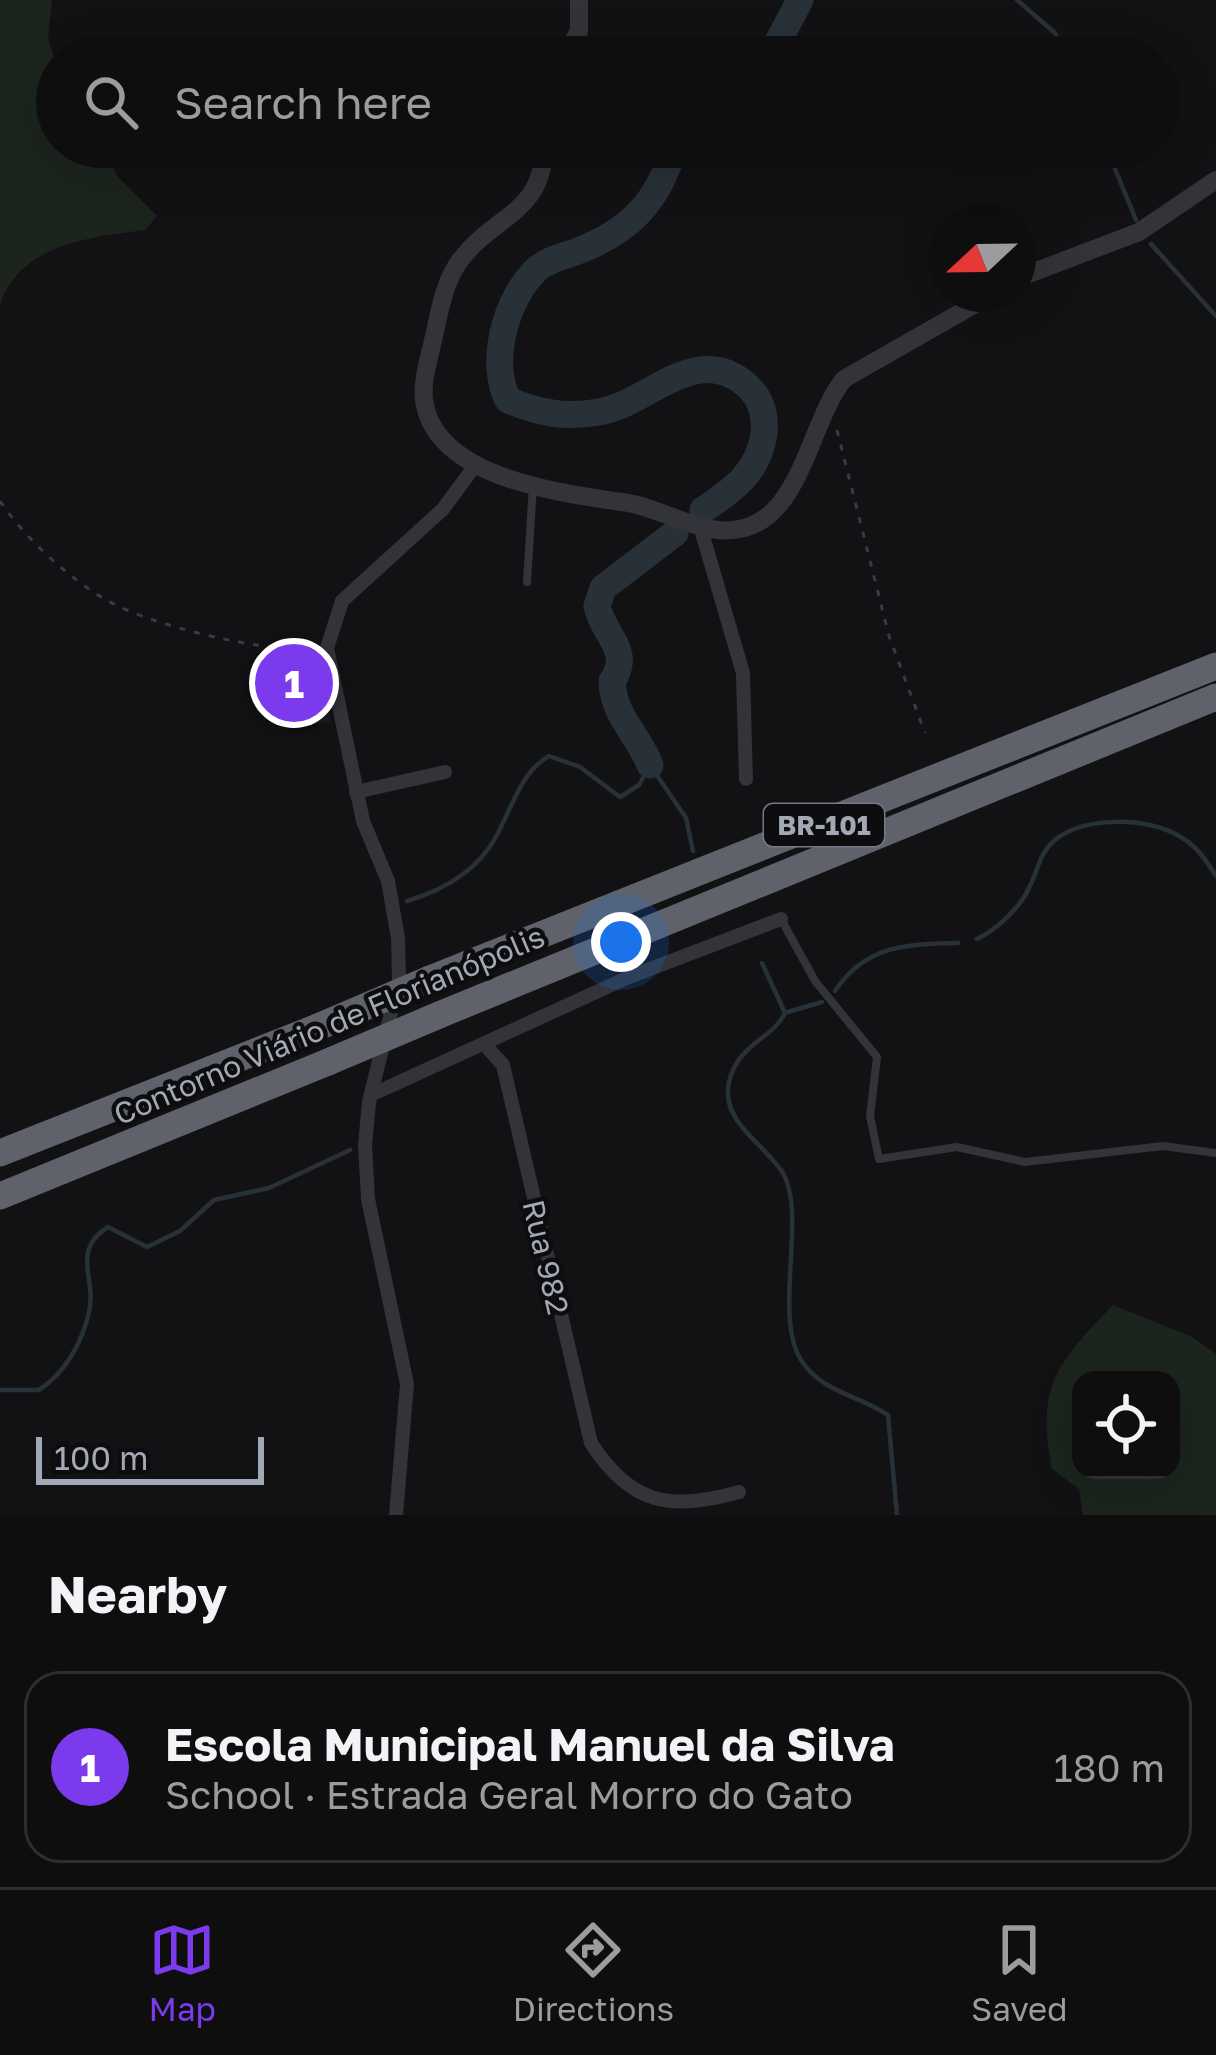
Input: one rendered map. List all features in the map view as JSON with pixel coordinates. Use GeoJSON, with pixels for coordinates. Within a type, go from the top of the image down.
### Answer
{"type":"FeatureCollection","features":[{"type":"Feature","properties":{"kind":"highway","name":"Contorno Viário de Florianópolis"},"geometry":{"type":"LineString","coordinates":[[0,1153],[1216,666]]}},
{"type":"Feature","properties":{"kind":"highway","name":"Contorno Viário de Florianópolis"},"geometry":{"type":"LineString","coordinates":[[0,1196],[1216,697]]}},
{"type":"Feature","properties":{"kind":"street"},"geometry":{"type":"LineString","coordinates":[[576,36],[579,0]]}},
{"type":"Feature","properties":{"kind":"street"},"geometry":{"type":"LineString","coordinates":[[544,168],[527,202],[488,232],[452,275],[427,369],[424,400],[431,420],[474,467],[533,484],[643,505],[700,526],[742,528],[787,496],[830,397],[860,367],[966,312]]}},
{"type":"Feature","properties":{"kind":"street"},"geometry":{"type":"LineString","coordinates":[[1036,271],[1138,232],[1216,180]]}},
{"type":"Feature","properties":{"kind":"street"},"geometry":{"type":"LineString","coordinates":[[400,1510],[406,1384],[368,1198],[365,1145],[371,1094],[399,980],[398,938],[388,880],[356,792],[326,648],[342,601],[443,508],[474,467]]}},
{"type":"Feature","properties":{"kind":"street"},"geometry":{"type":"LineString","coordinates":[[700,526],[743,673],[746,779]]}},
{"type":"Feature","properties":{"kind":"street"},"geometry":{"type":"LineString","coordinates":[[356,792],[446,772]]}},
{"type":"Feature","properties":{"kind":"street"},"geometry":{"type":"LineString","coordinates":[[371,1094],[486,1046],[629,977],[781,919]]}},
{"type":"Feature","properties":{"kind":"street","name":"Rua 982"},"geometry":{"type":"LineString","coordinates":[[486,1046],[503,1065],[579,1413],[608,1469],[626,1487],[668,1502],[709,1500],[739,1492]]}},
{"type":"Feature","properties":{"kind":"lane"},"geometry":{"type":"LineString","coordinates":[[526,582],[533,484]]}},
{"type":"Feature","properties":{"kind":"lane"},"geometry":{"type":"LineString","coordinates":[[781,919],[815,981],[873,1047],[879,1068],[870,1116],[879,1159],[957,1147],[1025,1162],[1163,1146],[1216,1153]]}},
{"type":"Feature","properties":{"kind":"path"},"geometry":{"type":"LineString","coordinates":[[830,397],[889,636],[925,733]]}},
{"type":"Feature","properties":{"kind":"path"},"geometry":{"type":"LineString","coordinates":[[0,501],[75,578],[115,605],[260,648],[326,648]]}},
{"type":"Feature","properties":{"kind":"shaded area"},"geometry":{"type":"Polygon","coordinates":[[[0,0],[52,0],[48,36],[36,36],[36,168],[113,168],[157,216],[145,230],[80,241],[40,256],[23,269],[0,305],[0,0]]]}},
{"type":"Feature","properties":{"kind":"shaded area"},"geometry":{"type":"Polygon","coordinates":[[[321,656],[330,722],[278,729],[263,671],[321,656]]]}},
{"type":"Feature","properties":{"kind":"shaded area"},"geometry":{"type":"Polygon","coordinates":[[[1113,1305],[1192,1337],[1216,1354],[1216,1515],[1083,1515],[1079,1489],[1052,1469],[1047,1416],[1056,1377],[1078,1343],[1113,1305]]]}},
{"type":"Feature","properties":{"kind":"waterway"},"geometry":{"type":"LineString","coordinates":[[781,36],[800,0]]}},
{"type":"Feature","properties":{"kind":"waterway"},"geometry":{"type":"LineString","coordinates":[[1017,0],[1057,36]]}},
{"type":"Feature","properties":{"kind":"waterway"},"geometry":{"type":"LineString","coordinates":[[667,168],[651,198],[627,224],[545,264],[525,283],[503,332],[500,368],[508,400],[563,414],[617,407],[689,372],[725,372],[744,383],[763,412],[761,447],[743,479],[703,510]]}},
{"type":"Feature","properties":{"kind":"waterway"},"geometry":{"type":"LineString","coordinates":[[1115,168],[1136,220]]}},
{"type":"Feature","properties":{"kind":"waterway"},"geometry":{"type":"LineString","coordinates":[[1151,244],[1216,316]]}},
{"type":"Feature","properties":{"kind":"waterway"},"geometry":{"type":"LineString","coordinates":[[650,765],[617,705],[612,681],[618,670],[618,652],[597,606],[603,588],[675,533]]}},
{"type":"Feature","properties":{"kind":"waterway"},"geometry":{"type":"LineString","coordinates":[[407,901],[447,885],[480,859],[524,781],[549,756],[580,767],[620,797],[639,785],[650,765]]}},
{"type":"Feature","properties":{"kind":"waterway"},"geometry":{"type":"LineString","coordinates":[[650,765],[686,818],[693,851]]}},
{"type":"Feature","properties":{"kind":"waterway"},"geometry":{"type":"LineString","coordinates":[[977,939],[1020,903],[1050,845],[1082,827],[1116,822],[1166,830],[1196,849],[1216,876]]}},
{"type":"Feature","properties":{"kind":"waterway"},"geometry":{"type":"LineString","coordinates":[[835,991],[860,964],[889,950],[958,943]]}},
{"type":"Feature","properties":{"kind":"waterway"},"geometry":{"type":"LineString","coordinates":[[762,963],[785,1013],[733,1069],[728,1096],[731,1109],[783,1173],[790,1192],[789,1295],[794,1344],[803,1363],[821,1381],[888,1415],[897,1515]]}},
{"type":"Feature","properties":{"kind":"waterway"},"geometry":{"type":"LineString","coordinates":[[788,1012],[822,1002]]}},
{"type":"Feature","properties":{"kind":"waterway"},"geometry":{"type":"LineString","coordinates":[[0,1390],[39,1390],[71,1356],[91,1300],[87,1255],[108,1227],[147,1247],[180,1231],[214,1200],[269,1188],[350,1150]]}},
{"type":"Feature","properties":{"kind":"place","name":"Escola Municipal Manuel da Silva"},"geometry":{"type":"Point","coordinates":[294,683]}}]}
